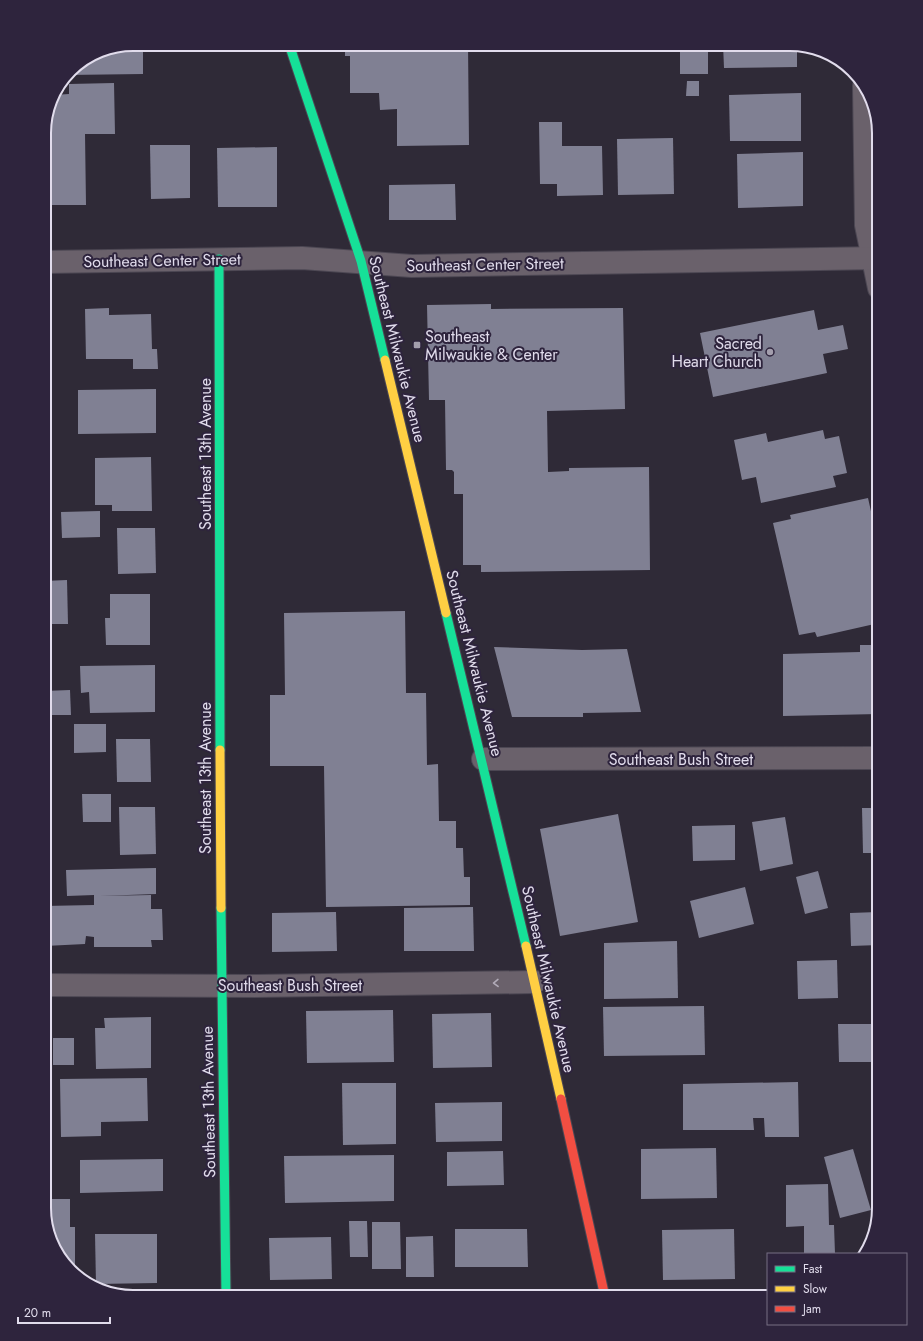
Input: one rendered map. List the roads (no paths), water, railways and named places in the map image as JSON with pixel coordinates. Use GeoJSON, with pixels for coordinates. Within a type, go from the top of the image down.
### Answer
{"type":"FeatureCollection","features":[{"type":"Feature","properties":{"kind":"main road","name":"Southeast Milwaukie Avenue"},"geometry":{"type":"LineString","coordinates":[[291,51],[361,261],[483,760],[535,982],[603,1290]]}},
{"type":"Feature","properties":{"kind":"main road","name":"Southeast 13th Avenue"},"geometry":{"type":"LineString","coordinates":[[219,259],[221,985],[226,1290]]}},
{"type":"Feature","properties":{"kind":"street"},"geometry":{"type":"LineString","coordinates":[[864,98],[866,225],[872,245]]}},
{"type":"Feature","properties":{"kind":"street","name":"Southeast Center Street"},"geometry":{"type":"LineString","coordinates":[[51,262],[302,258],[361,261],[412,266],[872,258]]}},
{"type":"Feature","properties":{"kind":"street","name":"Southeast Bush Street"},"geometry":{"type":"LineString","coordinates":[[483,760],[872,758]]}},
{"type":"Feature","properties":{"kind":"street","name":"Southeast Bush Street"},"geometry":{"type":"LineString","coordinates":[[51,985],[535,982]]}},
{"type":"Feature","properties":{"kind":"place","name":"Southeast Milwaukie & Center"},"geometry":{"type":"Point","coordinates":[417,345]}},
{"type":"Feature","properties":{"kind":"place","name":"Sacred Heart Church"},"geometry":{"type":"Point","coordinates":[770,352]}}]}
